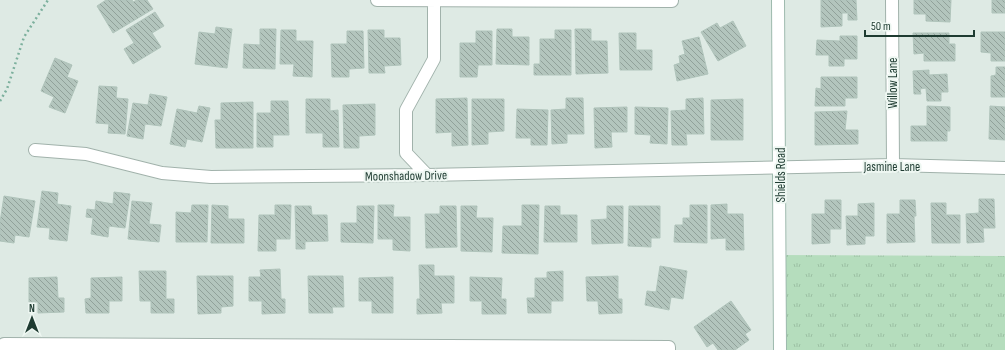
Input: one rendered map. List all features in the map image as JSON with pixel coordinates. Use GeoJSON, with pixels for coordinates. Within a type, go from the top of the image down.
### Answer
{"type":"FeatureCollection","features":[{"type":"Feature","properties":{"kind":"street"},"geometry":{"type":"LineString","coordinates":[[377,0],[672,1]]}},
{"type":"Feature","properties":{"kind":"street"},"geometry":{"type":"LineString","coordinates":[[426,175],[406,153],[406,110],[434,59],[434,0]]}},
{"type":"Feature","properties":{"kind":"street","name":"Shields Road"},"geometry":{"type":"LineString","coordinates":[[778,0],[780,350]]}},
{"type":"Feature","properties":{"kind":"street","name":"Willow Lane"},"geometry":{"type":"LineString","coordinates":[[892,0],[893,165]]}},
{"type":"Feature","properties":{"kind":"street","name":"Moonshadow Drive"},"geometry":{"type":"LineString","coordinates":[[35,150],[86,154],[162,173],[211,177],[426,175],[780,167]]}},
{"type":"Feature","properties":{"kind":"street","name":"Jasmine Lane"},"geometry":{"type":"LineString","coordinates":[[780,167],[893,165],[1005,168]]}},
{"type":"Feature","properties":{"kind":"street"},"geometry":{"type":"LineString","coordinates":[[4,347],[669,348]]}},
{"type":"Feature","properties":{"kind":"path"},"geometry":{"type":"LineString","coordinates":[[0,101],[7,89],[24,37],[48,0]]}},
{"type":"Feature","properties":{"kind":"green space"},"geometry":{"type":"Polygon","coordinates":[[[780,255],[1005,256],[1005,350],[780,350],[780,255]]]}},
{"type":"Feature","properties":{"kind":"building"},"geometry":{"type":"Polygon","coordinates":[[[106,0],[132,0],[133,2],[137,0],[147,0],[153,9],[113,33],[97,6],[106,0]]]}},
{"type":"Feature","properties":{"kind":"building"},"geometry":{"type":"Polygon","coordinates":[[[821,0],[856,0],[857,20],[848,20],[848,13],[842,13],[842,26],[821,27],[821,0]]]}},
{"type":"Feature","properties":{"kind":"building"},"geometry":{"type":"Polygon","coordinates":[[[914,0],[951,0],[950,22],[926,21],[926,14],[914,14],[914,0]]]}},
{"type":"Feature","properties":{"kind":"building"},"geometry":{"type":"Polygon","coordinates":[[[992,0],[1005,0],[1005,13],[992,13],[992,0]]]}},
{"type":"Feature","properties":{"kind":"building"},"geometry":{"type":"Polygon","coordinates":[[[155,12],[164,26],[152,33],[161,47],[133,64],[124,49],[134,43],[126,30],[155,12]]]}},
{"type":"Feature","properties":{"kind":"building"},"geometry":{"type":"Polygon","coordinates":[[[733,21],[746,46],[718,61],[701,32],[717,23],[720,28],[733,21]]]}},
{"type":"Feature","properties":{"kind":"building"},"geometry":{"type":"Polygon","coordinates":[[[216,27],[232,29],[227,68],[195,64],[199,32],[215,34],[216,27]]]}},
{"type":"Feature","properties":{"kind":"building"},"geometry":{"type":"Polygon","coordinates":[[[260,29],[276,29],[275,69],[243,68],[244,44],[260,45],[260,29]]]}},
{"type":"Feature","properties":{"kind":"building"},"geometry":{"type":"Polygon","coordinates":[[[497,29],[512,29],[512,37],[529,37],[529,65],[496,64],[497,29]]]}},
{"type":"Feature","properties":{"kind":"building"},"geometry":{"type":"Polygon","coordinates":[[[575,29],[591,29],[591,41],[607,41],[608,73],[576,74],[575,29]]]}},
{"type":"Feature","properties":{"kind":"building"},"geometry":{"type":"Polygon","coordinates":[[[281,30],[296,30],[296,41],[313,41],[312,77],[293,76],[294,64],[280,64],[281,30]]]}},
{"type":"Feature","properties":{"kind":"building"},"geometry":{"type":"Polygon","coordinates":[[[368,30],[384,30],[384,38],[400,38],[401,65],[384,66],[385,73],[369,73],[368,30]]]}},
{"type":"Feature","properties":{"kind":"building"},"geometry":{"type":"Polygon","coordinates":[[[555,30],[571,30],[571,75],[534,75],[534,64],[540,64],[540,39],[555,39],[555,30]]]}},
{"type":"Feature","properties":{"kind":"building"},"geometry":{"type":"Polygon","coordinates":[[[347,31],[363,31],[364,68],[349,69],[349,77],[332,77],[331,44],[347,44],[347,31]]]}},
{"type":"Feature","properties":{"kind":"building"},"geometry":{"type":"Polygon","coordinates":[[[476,31],[492,31],[492,65],[478,65],[477,77],[460,77],[460,43],[476,43],[476,31]]]}},
{"type":"Feature","properties":{"kind":"building"},"geometry":{"type":"Polygon","coordinates":[[[981,32],[1005,32],[1005,61],[991,61],[991,53],[981,52],[981,32]]]}},
{"type":"Feature","properties":{"kind":"building"},"geometry":{"type":"Polygon","coordinates":[[[619,33],[636,33],[636,50],[652,50],[652,70],[620,70],[619,33]]]}},
{"type":"Feature","properties":{"kind":"building"},"geometry":{"type":"Polygon","coordinates":[[[913,33],[949,33],[949,44],[955,44],[955,61],[924,61],[924,53],[914,54],[913,33]]]}},
{"type":"Feature","properties":{"kind":"building"},"geometry":{"type":"Polygon","coordinates":[[[840,36],[857,36],[857,59],[844,59],[844,66],[829,66],[829,55],[816,55],[817,40],[840,41],[840,36]]]}},
{"type":"Feature","properties":{"kind":"building"},"geometry":{"type":"Polygon","coordinates":[[[699,37],[708,74],[677,81],[674,65],[680,63],[679,56],[685,54],[682,41],[699,37]]]}},
{"type":"Feature","properties":{"kind":"building"},"geometry":{"type":"Polygon","coordinates":[[[55,58],[72,65],[67,77],[78,81],[65,113],[49,107],[54,97],[41,91],[55,58]]]}},
{"type":"Feature","properties":{"kind":"building"},"geometry":{"type":"Polygon","coordinates":[[[996,67],[1005,67],[1005,97],[991,97],[991,76],[996,75],[996,67]]]}},
{"type":"Feature","properties":{"kind":"building"},"geometry":{"type":"Polygon","coordinates":[[[929,70],[929,75],[947,74],[948,92],[941,92],[941,101],[927,101],[926,88],[920,89],[921,94],[914,94],[913,71],[929,70]]]}},
{"type":"Feature","properties":{"kind":"building"},"geometry":{"type":"Polygon","coordinates":[[[821,77],[857,77],[857,98],[845,98],[845,106],[815,106],[816,88],[821,89],[821,77]]]}},
{"type":"Feature","properties":{"kind":"building"},"geometry":{"type":"Polygon","coordinates":[[[99,86],[117,87],[116,98],[128,99],[125,134],[108,133],[109,124],[96,123],[99,86]]]}},
{"type":"Feature","properties":{"kind":"building"},"geometry":{"type":"Polygon","coordinates":[[[150,94],[167,97],[161,126],[145,124],[143,139],[127,136],[133,103],[148,105],[150,94]]]}},
{"type":"Feature","properties":{"kind":"building"},"geometry":{"type":"Polygon","coordinates":[[[467,98],[468,145],[452,146],[452,132],[436,133],[436,99],[467,98]]]}},
{"type":"Feature","properties":{"kind":"building"},"geometry":{"type":"Polygon","coordinates":[[[566,98],[583,98],[584,134],[567,134],[567,143],[552,144],[551,110],[566,109],[566,98]]]}},
{"type":"Feature","properties":{"kind":"building"},"geometry":{"type":"Polygon","coordinates":[[[703,98],[704,134],[686,134],[687,145],[672,145],[671,111],[686,110],[686,99],[703,98]]]}},
{"type":"Feature","properties":{"kind":"building"},"geometry":{"type":"Polygon","coordinates":[[[306,99],[330,99],[330,111],[338,110],[339,147],[323,147],[323,133],[306,133],[306,99]]]}},
{"type":"Feature","properties":{"kind":"building"},"geometry":{"type":"Polygon","coordinates":[[[472,99],[504,99],[504,131],[488,132],[488,144],[472,145],[472,99]]]}},
{"type":"Feature","properties":{"kind":"building"},"geometry":{"type":"Polygon","coordinates":[[[743,99],[743,140],[711,140],[711,100],[743,99]]]}},
{"type":"Feature","properties":{"kind":"building"},"geometry":{"type":"Polygon","coordinates":[[[271,101],[288,101],[289,135],[273,135],[273,147],[257,147],[257,113],[271,113],[271,101]]]}},
{"type":"Feature","properties":{"kind":"building"},"geometry":{"type":"Polygon","coordinates":[[[253,102],[253,148],[216,148],[215,120],[221,120],[221,103],[253,102]]]}},
{"type":"Feature","properties":{"kind":"building"},"geometry":{"type":"Polygon","coordinates":[[[375,104],[375,135],[359,136],[359,148],[344,148],[343,105],[375,104]]]}},
{"type":"Feature","properties":{"kind":"building"},"geometry":{"type":"Polygon","coordinates":[[[199,106],[210,108],[202,142],[187,139],[185,147],[170,144],[177,109],[197,113],[199,106]]]}},
{"type":"Feature","properties":{"kind":"building"},"geometry":{"type":"Polygon","coordinates":[[[927,106],[950,107],[950,131],[947,131],[947,141],[911,141],[911,126],[927,126],[927,106]]]}},
{"type":"Feature","properties":{"kind":"building"},"geometry":{"type":"Polygon","coordinates":[[[990,106],[1005,107],[1005,140],[989,139],[990,106]]]}},
{"type":"Feature","properties":{"kind":"building"},"geometry":{"type":"Polygon","coordinates":[[[627,107],[627,132],[611,132],[612,147],[595,148],[594,108],[627,107]]]}},
{"type":"Feature","properties":{"kind":"building"},"geometry":{"type":"Polygon","coordinates":[[[635,107],[668,108],[667,144],[650,143],[651,135],[635,134],[635,107]]]}},
{"type":"Feature","properties":{"kind":"building"},"geometry":{"type":"Polygon","coordinates":[[[517,109],[548,110],[547,145],[531,145],[531,138],[516,138],[517,109]]]}},
{"type":"Feature","properties":{"kind":"building"},"geometry":{"type":"Polygon","coordinates":[[[847,111],[845,130],[858,130],[858,144],[815,145],[815,112],[847,111]]]}},
{"type":"Feature","properties":{"kind":"building"},"geometry":{"type":"Polygon","coordinates":[[[42,191],[58,193],[57,204],[71,206],[67,241],[49,239],[50,228],[37,227],[42,191]]]}},
{"type":"Feature","properties":{"kind":"building"},"geometry":{"type":"Polygon","coordinates":[[[114,192],[130,194],[125,228],[109,226],[108,237],[91,234],[93,218],[86,217],[87,209],[95,210],[96,201],[113,204],[114,192]]]}},
{"type":"Feature","properties":{"kind":"building"},"geometry":{"type":"Polygon","coordinates":[[[4,196],[35,201],[29,237],[15,235],[14,243],[0,241],[0,222],[4,196]]]}},
{"type":"Feature","properties":{"kind":"building"},"geometry":{"type":"Polygon","coordinates":[[[979,199],[994,199],[995,228],[983,228],[984,242],[967,243],[966,214],[979,213],[979,199]]]}},
{"type":"Feature","properties":{"kind":"building"},"geometry":{"type":"Polygon","coordinates":[[[825,200],[841,200],[841,229],[830,229],[830,243],[812,244],[812,214],[825,214],[825,200]]]}},
{"type":"Feature","properties":{"kind":"building"},"geometry":{"type":"Polygon","coordinates":[[[900,200],[915,200],[915,242],[887,243],[887,214],[900,214],[900,200]]]}},
{"type":"Feature","properties":{"kind":"building"},"geometry":{"type":"Polygon","coordinates":[[[132,201],[152,203],[149,224],[161,225],[159,242],[128,239],[132,201]]]}},
{"type":"Feature","properties":{"kind":"building"},"geometry":{"type":"Polygon","coordinates":[[[874,203],[874,236],[865,236],[865,244],[847,245],[846,216],[858,216],[858,204],[874,203]]]}},
{"type":"Feature","properties":{"kind":"building"},"geometry":{"type":"Polygon","coordinates":[[[931,203],[946,203],[946,215],[960,215],[960,243],[932,243],[931,203]]]}},
{"type":"Feature","properties":{"kind":"building"},"geometry":{"type":"Polygon","coordinates":[[[727,204],[727,214],[743,214],[744,250],[726,250],[726,238],[711,239],[711,205],[727,204]]]}},
{"type":"Feature","properties":{"kind":"building"},"geometry":{"type":"Polygon","coordinates":[[[192,205],[208,205],[207,242],[176,242],[176,212],[191,213],[192,205]]]}},
{"type":"Feature","properties":{"kind":"building"},"geometry":{"type":"Polygon","coordinates":[[[212,205],[228,206],[228,219],[244,219],[244,243],[211,243],[212,205]]]}},
{"type":"Feature","properties":{"kind":"building"},"geometry":{"type":"Polygon","coordinates":[[[275,205],[291,205],[290,239],[276,239],[276,251],[258,251],[259,215],[275,215],[275,205]]]}},
{"type":"Feature","properties":{"kind":"building"},"geometry":{"type":"Polygon","coordinates":[[[378,205],[394,205],[393,217],[410,217],[410,251],[393,250],[393,239],[378,239],[378,205]]]}},
{"type":"Feature","properties":{"kind":"building"},"geometry":{"type":"Polygon","coordinates":[[[522,205],[539,205],[538,254],[502,253],[503,226],[522,226],[522,205]]]}},
{"type":"Feature","properties":{"kind":"building"},"geometry":{"type":"Polygon","coordinates":[[[690,205],[707,205],[707,243],[674,242],[675,225],[683,225],[683,218],[690,218],[690,205]]]}},
{"type":"Feature","properties":{"kind":"building"},"geometry":{"type":"Polygon","coordinates":[[[295,206],[311,206],[312,215],[327,215],[328,241],[296,242],[295,206]]]}},
{"type":"Feature","properties":{"kind":"building"},"geometry":{"type":"Polygon","coordinates":[[[357,206],[374,206],[373,243],[341,242],[341,223],[357,223],[357,206]]]}},
{"type":"Feature","properties":{"kind":"building"},"geometry":{"type":"Polygon","coordinates":[[[440,206],[456,206],[457,247],[426,248],[425,214],[440,214],[440,206]]]}},
{"type":"Feature","properties":{"kind":"building"},"geometry":{"type":"Polygon","coordinates":[[[461,206],[477,206],[476,218],[493,218],[492,252],[461,251],[461,206]]]}},
{"type":"Feature","properties":{"kind":"building"},"geometry":{"type":"Polygon","coordinates":[[[545,206],[560,206],[560,215],[577,215],[577,242],[544,242],[545,206]]]}},
{"type":"Feature","properties":{"kind":"building"},"geometry":{"type":"Polygon","coordinates":[[[607,206],[623,206],[623,243],[592,244],[591,220],[607,219],[607,206]]]}},
{"type":"Feature","properties":{"kind":"building"},"geometry":{"type":"Polygon","coordinates":[[[629,206],[660,206],[660,238],[651,238],[651,247],[628,246],[629,206]]]}},
{"type":"Feature","properties":{"kind":"building"},"geometry":{"type":"Polygon","coordinates":[[[296,242],[305,242],[305,249],[296,249],[296,242]]]}},
{"type":"Feature","properties":{"kind":"building"},"geometry":{"type":"Polygon","coordinates":[[[419,265],[434,265],[434,276],[454,276],[454,303],[441,303],[442,313],[417,314],[417,299],[420,299],[419,265]]]}},
{"type":"Feature","properties":{"kind":"building"},"geometry":{"type":"Polygon","coordinates":[[[660,266],[687,271],[683,299],[671,297],[669,310],[645,305],[647,291],[656,292],[660,266]]]}},
{"type":"Feature","properties":{"kind":"building"},"geometry":{"type":"Polygon","coordinates":[[[280,269],[281,299],[285,299],[285,313],[262,314],[262,301],[249,301],[249,277],[261,277],[260,270],[280,269]]]}},
{"type":"Feature","properties":{"kind":"building"},"geometry":{"type":"Polygon","coordinates":[[[139,271],[166,271],[166,299],[174,299],[174,313],[151,313],[151,301],[140,301],[139,271]]]}},
{"type":"Feature","properties":{"kind":"building"},"geometry":{"type":"Polygon","coordinates":[[[563,271],[563,301],[551,301],[551,313],[528,313],[527,298],[535,298],[535,278],[547,278],[547,272],[563,271]]]}},
{"type":"Feature","properties":{"kind":"building"},"geometry":{"type":"Polygon","coordinates":[[[197,276],[233,276],[233,306],[221,307],[221,313],[198,314],[197,276]]]}},
{"type":"Feature","properties":{"kind":"building"},"geometry":{"type":"Polygon","coordinates":[[[308,276],[343,276],[344,307],[332,307],[333,313],[309,313],[308,276]]]}},
{"type":"Feature","properties":{"kind":"building"},"geometry":{"type":"Polygon","coordinates":[[[618,276],[618,299],[622,299],[622,313],[599,314],[598,301],[587,301],[586,277],[618,276]]]}},
{"type":"Feature","properties":{"kind":"building"},"geometry":{"type":"Polygon","coordinates":[[[57,277],[58,298],[64,298],[64,312],[38,313],[38,302],[29,302],[29,278],[57,277]]]}},
{"type":"Feature","properties":{"kind":"building"},"geometry":{"type":"Polygon","coordinates":[[[122,277],[122,301],[109,301],[109,313],[86,313],[85,299],[91,298],[91,278],[122,277]]]}},
{"type":"Feature","properties":{"kind":"building"},"geometry":{"type":"Polygon","coordinates":[[[393,277],[393,313],[372,313],[372,301],[359,301],[359,278],[393,277]]]}},
{"type":"Feature","properties":{"kind":"building"},"geometry":{"type":"Polygon","coordinates":[[[470,277],[502,278],[501,299],[506,299],[506,314],[482,314],[482,301],[470,301],[470,277]]]}},
{"type":"Feature","properties":{"kind":"building"},"geometry":{"type":"Polygon","coordinates":[[[731,301],[751,330],[745,334],[749,340],[735,350],[718,350],[713,343],[707,347],[694,327],[731,301]]]}}]}
